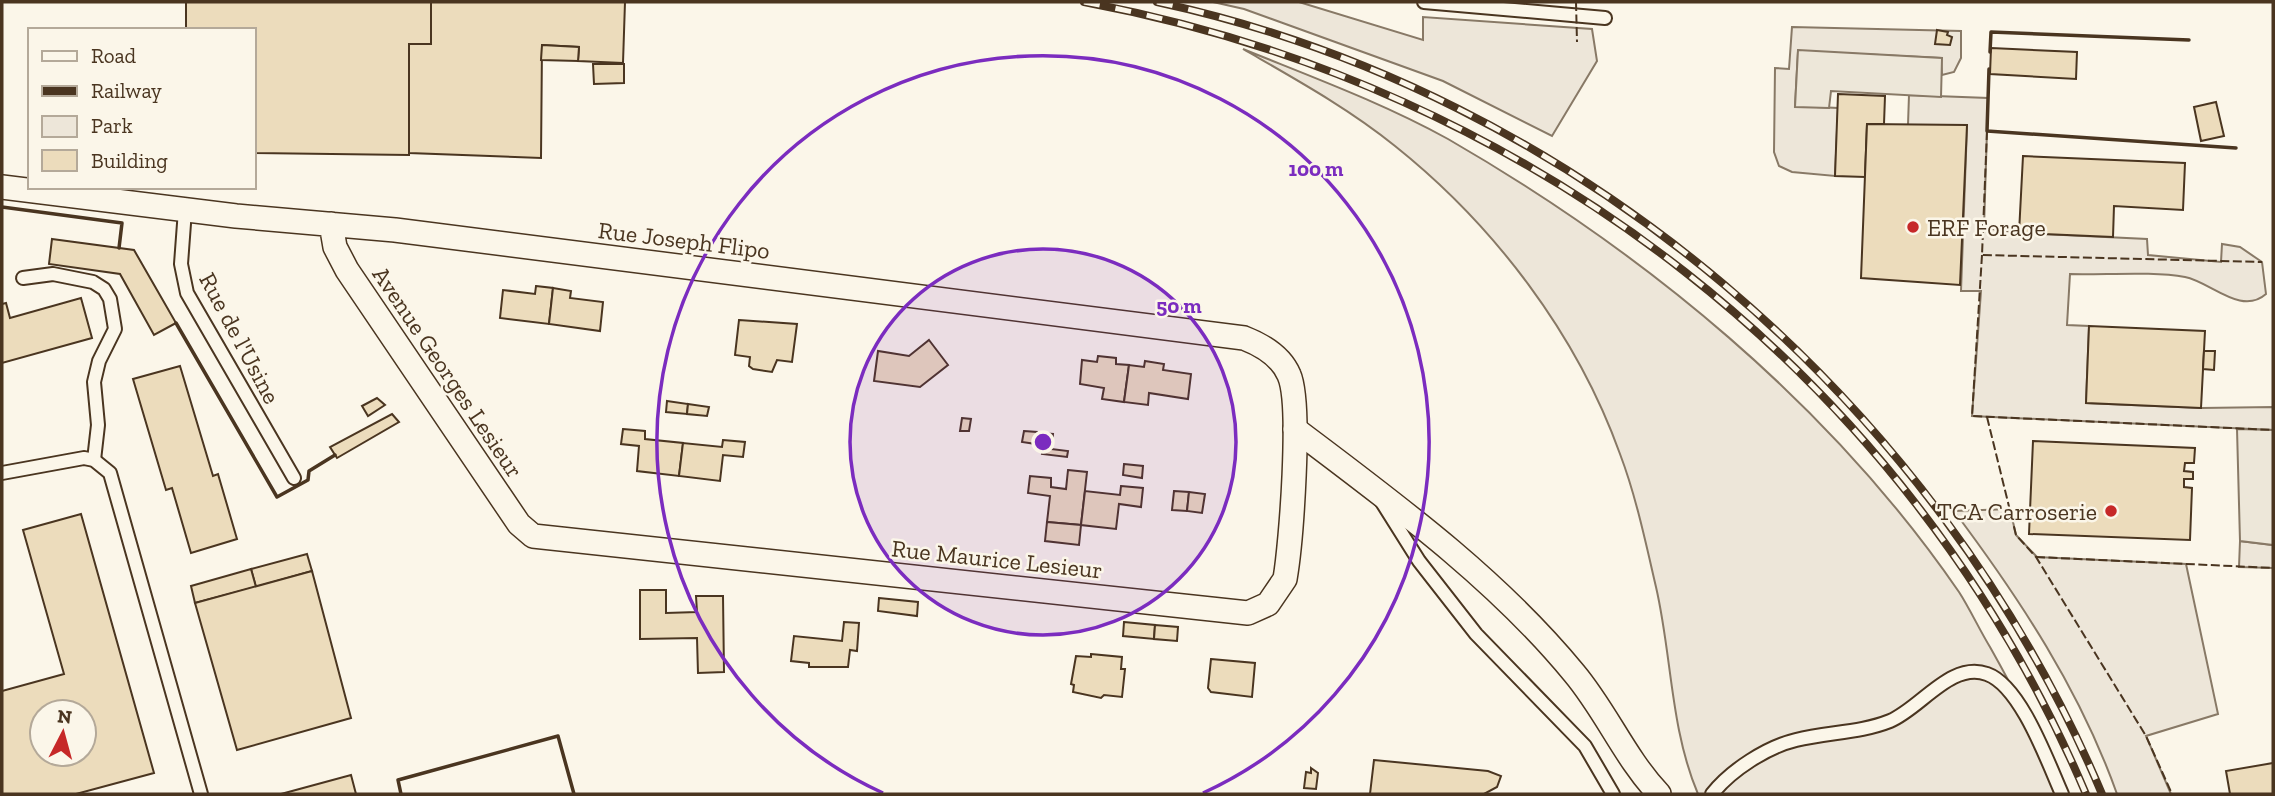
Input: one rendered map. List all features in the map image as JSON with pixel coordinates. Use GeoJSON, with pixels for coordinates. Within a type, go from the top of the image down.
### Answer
{"type":"FeatureCollection","features":[{"type":"Feature","properties":{"kind":"street","name":"Rue Joseph Flipo"},"geometry":{"type":"LineString","coordinates":[[2,187],[1231,335],[1256,343],[1284,366],[1295,398],[1295,429]]}},
{"type":"Feature","properties":{"kind":"street","name":"Avenue Georges Lesieur"},"geometry":{"type":"LineString","coordinates":[[331,225],[335,247],[347,270],[519,524],[537,537]]}},
{"type":"Feature","properties":{"kind":"street"},"geometry":{"type":"LineString","coordinates":[[1295,429],[1375,490],[1481,578],[1550,645],[1575,673],[1633,764],[1659,794]]}},
{"type":"Feature","properties":{"kind":"street","name":"Rue Maurice Lesieur"},"geometry":{"type":"LineString","coordinates":[[537,537],[1248,613],[1268,604],[1285,579],[1295,429]]}},
{"type":"Feature","properties":{"kind":"lane"},"geometry":{"type":"LineString","coordinates":[[1424,2],[1605,18]]}},
{"type":"Feature","properties":{"kind":"lane","name":"Rue de l'Usine"},"geometry":{"type":"LineString","coordinates":[[185,210],[181,264],[187,293],[294,478]]}},
{"type":"Feature","properties":{"kind":"lane"},"geometry":{"type":"LineString","coordinates":[[23,278],[60,275],[93,282],[108,294],[115,329],[95,371],[94,392],[98,425],[94,460]]}},
{"type":"Feature","properties":{"kind":"lane"},"geometry":{"type":"LineString","coordinates":[[2,473],[72,458],[94,460],[110,473],[115,482],[201,794]]}},
{"type":"Feature","properties":{"kind":"lane"},"geometry":{"type":"LineString","coordinates":[[1375,490],[1394,525],[1419,561],[1476,634],[1585,746],[1613,794]]}},
{"type":"Feature","properties":{"kind":"lane"},"geometry":{"type":"LineString","coordinates":[[1712,794],[1756,757],[1795,740],[1859,730],[1892,720],[1951,678],[1972,671],[2001,681],[2013,696],[2062,794]]}},
{"type":"Feature","properties":{"kind":"green space"},"geometry":{"type":"Polygon","coordinates":[[[1213,2],[1299,2],[1423,40],[1423,17],[1592,29],[1597,61],[1552,136],[1443,81],[1244,9],[1213,2]]]}},
{"type":"Feature","properties":{"kind":"green space"},"geometry":{"type":"Polygon","coordinates":[[[1792,27],[1961,31],[1961,58],[1954,72],[1942,75],[1941,58],[1798,51],[1795,106],[1838,108],[1835,176],[1792,172],[1779,166],[1774,152],[1775,68],[1789,69],[1792,27]]]}},
{"type":"Feature","properties":{"kind":"green space"},"geometry":{"type":"Polygon","coordinates":[[[1243,49],[1373,102],[1448,139],[1521,183],[1592,231],[1662,282],[1729,337],[1792,396],[1852,458],[1908,523],[1959,592],[2020,701],[2067,794],[1698,794],[1682,744],[1661,613],[1631,486],[1602,410],[1581,366],[1556,325],[1498,247],[1431,177],[1359,119],[1243,49]]]}},
{"type":"Feature","properties":{"kind":"green space"},"geometry":{"type":"Polygon","coordinates":[[[1909,95],[1988,98],[1984,228],[2019,233],[2147,239],[2148,255],[2221,262],[2222,244],[2240,247],[2262,262],[2266,294],[2256,300],[2246,301],[2226,296],[2195,280],[2172,275],[2070,274],[2067,325],[2089,326],[2086,403],[2201,408],[2273,407],[2273,430],[1972,416],[1981,291],[1961,291],[1967,126],[1908,125],[1909,95]]]}},
{"type":"Feature","properties":{"kind":"green space"},"geometry":{"type":"Polygon","coordinates":[[[2010,509],[2016,535],[2037,557],[2186,564],[2218,714],[2146,736],[2171,794],[2117,794],[2067,682],[2025,612],[1954,511],[2010,509]]]}},
{"type":"Feature","properties":{"kind":"green space"},"geometry":{"type":"Polygon","coordinates":[[[2240,541],[2273,545],[2273,568],[2239,567],[2240,541]]]}},
{"type":"Feature","properties":{"kind":"shaded area"},"geometry":{"type":"Polygon","coordinates":[[[1798,50],[1942,58],[1941,97],[1831,91],[1829,108],[1795,107],[1798,50]]]}},
{"type":"Feature","properties":{"kind":"shaded area"},"geometry":{"type":"Polygon","coordinates":[[[2237,429],[2273,430],[2273,545],[2240,541],[2237,429]]]}},
{"type":"Feature","properties":{"kind":"building"},"geometry":{"type":"Polygon","coordinates":[[[186,2],[431,2],[431,44],[409,44],[409,155],[256,153],[256,28],[186,28],[186,2]]]}},
{"type":"Feature","properties":{"kind":"building"},"geometry":{"type":"Polygon","coordinates":[[[431,2],[625,2],[623,63],[578,61],[579,47],[542,45],[541,158],[409,153],[409,44],[431,44],[431,2]]]}},
{"type":"Feature","properties":{"kind":"building"},"geometry":{"type":"Polygon","coordinates":[[[1937,30],[1948,32],[1947,35],[1952,37],[1950,45],[1935,44],[1937,30]]]}},
{"type":"Feature","properties":{"kind":"building"},"geometry":{"type":"Polygon","coordinates":[[[542,45],[579,47],[578,61],[541,60],[542,45]]]}},
{"type":"Feature","properties":{"kind":"building"},"geometry":{"type":"Polygon","coordinates":[[[1991,48],[2077,52],[2076,79],[1990,74],[1991,48]]]}},
{"type":"Feature","properties":{"kind":"building"},"geometry":{"type":"Polygon","coordinates":[[[593,64],[624,64],[624,83],[594,84],[593,64]]]}},
{"type":"Feature","properties":{"kind":"building"},"geometry":{"type":"Polygon","coordinates":[[[1838,94],[1885,96],[1884,124],[1867,124],[1865,177],[1835,176],[1838,94]]]}},
{"type":"Feature","properties":{"kind":"building"},"geometry":{"type":"Polygon","coordinates":[[[2216,102],[2224,136],[2201,141],[2194,107],[2216,102]]]}},
{"type":"Feature","properties":{"kind":"building","name":"ERF Forage"},"geometry":{"type":"Polygon","coordinates":[[[1867,124],[1967,125],[1960,285],[1861,278],[1867,124]]]}},
{"type":"Feature","properties":{"kind":"building"},"geometry":{"type":"Polygon","coordinates":[[[2023,156],[2185,163],[2183,210],[2114,206],[2113,237],[2019,233],[2023,156]]]}},
{"type":"Feature","properties":{"kind":"building"},"geometry":{"type":"Polygon","coordinates":[[[52,239],[134,250],[176,323],[154,335],[120,274],[49,264],[52,239]]]}},
{"type":"Feature","properties":{"kind":"building"},"geometry":{"type":"Polygon","coordinates":[[[536,286],[553,288],[549,324],[500,318],[503,290],[535,294],[536,286]]]}},
{"type":"Feature","properties":{"kind":"building"},"geometry":{"type":"Polygon","coordinates":[[[553,288],[571,291],[570,298],[603,302],[600,331],[549,324],[553,288]]]}},
{"type":"Feature","properties":{"kind":"building"},"geometry":{"type":"Polygon","coordinates":[[[81,298],[92,338],[2,363],[2,304],[6,303],[10,318],[81,298]]]}},
{"type":"Feature","properties":{"kind":"building"},"geometry":{"type":"Polygon","coordinates":[[[739,320],[797,324],[792,362],[777,360],[772,372],[753,369],[749,366],[750,357],[735,355],[739,320]]]}},
{"type":"Feature","properties":{"kind":"building"},"geometry":{"type":"Polygon","coordinates":[[[2089,326],[2205,331],[2201,408],[2086,403],[2089,326]]]}},
{"type":"Feature","properties":{"kind":"building"},"geometry":{"type":"Polygon","coordinates":[[[929,340],[948,365],[920,387],[874,381],[878,351],[909,356],[929,340]]]}},
{"type":"Feature","properties":{"kind":"building"},"geometry":{"type":"Polygon","coordinates":[[[2204,351],[2215,351],[2214,370],[2203,369],[2204,351]]]}},
{"type":"Feature","properties":{"kind":"building"},"geometry":{"type":"Polygon","coordinates":[[[1098,356],[1116,358],[1116,364],[1129,365],[1124,402],[1102,399],[1104,388],[1080,384],[1082,360],[1097,362],[1098,356]]]}},
{"type":"Feature","properties":{"kind":"building"},"geometry":{"type":"Polygon","coordinates":[[[1145,361],[1164,364],[1163,370],[1191,374],[1188,399],[1149,393],[1148,405],[1124,402],[1129,365],[1144,367],[1145,361]]]}},
{"type":"Feature","properties":{"kind":"building"},"geometry":{"type":"Polygon","coordinates":[[[180,366],[213,476],[218,474],[237,539],[191,553],[172,488],[166,490],[133,379],[180,366]]]}},
{"type":"Feature","properties":{"kind":"building"},"geometry":{"type":"Polygon","coordinates":[[[377,398],[385,405],[368,416],[362,406],[377,398]]]}},
{"type":"Feature","properties":{"kind":"building"},"geometry":{"type":"Polygon","coordinates":[[[667,401],[688,404],[687,414],[666,412],[667,401]]]}},
{"type":"Feature","properties":{"kind":"building"},"geometry":{"type":"Polygon","coordinates":[[[688,404],[709,407],[707,416],[687,414],[688,404]]]}},
{"type":"Feature","properties":{"kind":"building"},"geometry":{"type":"Polygon","coordinates":[[[392,414],[399,422],[337,458],[330,447],[392,414]]]}},
{"type":"Feature","properties":{"kind":"building"},"geometry":{"type":"Polygon","coordinates":[[[962,418],[971,419],[969,431],[960,431],[962,418]]]}},
{"type":"Feature","properties":{"kind":"building"},"geometry":{"type":"Polygon","coordinates":[[[623,429],[645,431],[645,439],[683,443],[679,476],[637,471],[639,446],[621,444],[623,429]]]}},
{"type":"Feature","properties":{"kind":"building"},"geometry":{"type":"Polygon","coordinates":[[[1024,431],[1037,432],[1036,444],[1022,442],[1024,431]]]}},
{"type":"Feature","properties":{"kind":"building"},"geometry":{"type":"Polygon","coordinates":[[[1039,433],[1053,434],[1052,446],[1037,445],[1039,433]]]}},
{"type":"Feature","properties":{"kind":"building"},"geometry":{"type":"Polygon","coordinates":[[[723,440],[745,442],[743,457],[723,455],[720,481],[679,476],[683,443],[722,447],[723,440]]]}},
{"type":"Feature","properties":{"kind":"building","name":"TCA Carroserie"},"geometry":{"type":"Polygon","coordinates":[[[2033,441],[2195,448],[2194,463],[2185,463],[2184,471],[2193,472],[2193,479],[2184,479],[2184,487],[2192,488],[2190,540],[2029,534],[2033,441]]]}},
{"type":"Feature","properties":{"kind":"building"},"geometry":{"type":"Polygon","coordinates":[[[1043,448],[1068,451],[1067,457],[1042,454],[1043,448]]]}},
{"type":"Feature","properties":{"kind":"building"},"geometry":{"type":"Polygon","coordinates":[[[1124,464],[1143,466],[1142,478],[1123,475],[1124,464]]]}},
{"type":"Feature","properties":{"kind":"building"},"geometry":{"type":"Polygon","coordinates":[[[1068,470],[1087,472],[1081,525],[1047,522],[1050,496],[1028,493],[1030,476],[1051,478],[1051,487],[1066,489],[1068,470]]]}},
{"type":"Feature","properties":{"kind":"building"},"geometry":{"type":"Polygon","coordinates":[[[1121,486],[1143,488],[1141,507],[1119,504],[1116,529],[1081,525],[1085,491],[1120,495],[1121,486]]]}},
{"type":"Feature","properties":{"kind":"building"},"geometry":{"type":"Polygon","coordinates":[[[1174,491],[1189,492],[1187,511],[1172,510],[1174,491]]]}},
{"type":"Feature","properties":{"kind":"building"},"geometry":{"type":"Polygon","coordinates":[[[1189,492],[1205,494],[1202,513],[1187,511],[1189,492]]]}},
{"type":"Feature","properties":{"kind":"building"},"geometry":{"type":"Polygon","coordinates":[[[81,514],[154,773],[76,794],[2,794],[2,691],[64,674],[23,530],[81,514]]]}},
{"type":"Feature","properties":{"kind":"building"},"geometry":{"type":"Polygon","coordinates":[[[1047,522],[1081,525],[1079,545],[1045,541],[1047,522]]]}},
{"type":"Feature","properties":{"kind":"building"},"geometry":{"type":"Polygon","coordinates":[[[307,554],[312,571],[256,587],[251,569],[307,554]]]}},
{"type":"Feature","properties":{"kind":"building"},"geometry":{"type":"Polygon","coordinates":[[[251,569],[256,587],[195,603],[191,586],[251,569]]]}},
{"type":"Feature","properties":{"kind":"building"},"geometry":{"type":"Polygon","coordinates":[[[312,571],[351,718],[237,750],[195,603],[312,571]]]}},
{"type":"Feature","properties":{"kind":"building"},"geometry":{"type":"Polygon","coordinates":[[[640,590],[666,590],[666,613],[697,612],[696,596],[723,596],[724,672],[698,673],[697,638],[640,639],[640,590]]]}},
{"type":"Feature","properties":{"kind":"building"},"geometry":{"type":"Polygon","coordinates":[[[879,598],[918,602],[917,616],[878,611],[879,598]]]}},
{"type":"Feature","properties":{"kind":"building"},"geometry":{"type":"Polygon","coordinates":[[[844,622],[859,623],[857,651],[850,650],[848,667],[809,667],[809,663],[791,661],[794,636],[842,641],[844,622]]]}},
{"type":"Feature","properties":{"kind":"building"},"geometry":{"type":"Polygon","coordinates":[[[1124,622],[1155,625],[1154,639],[1123,636],[1124,622]]]}},
{"type":"Feature","properties":{"kind":"building"},"geometry":{"type":"Polygon","coordinates":[[[1155,625],[1178,627],[1177,641],[1154,639],[1155,625]]]}},
{"type":"Feature","properties":{"kind":"building"},"geometry":{"type":"Polygon","coordinates":[[[1091,654],[1122,657],[1121,669],[1125,669],[1122,697],[1104,695],[1101,698],[1073,692],[1074,685],[1071,684],[1076,656],[1091,657],[1091,654]]]}},
{"type":"Feature","properties":{"kind":"building"},"geometry":{"type":"Polygon","coordinates":[[[1211,659],[1255,663],[1252,697],[1211,692],[1208,688],[1211,659]]]}},
{"type":"Feature","properties":{"kind":"building"},"geometry":{"type":"Polygon","coordinates":[[[1374,760],[1488,771],[1501,776],[1497,787],[1484,794],[1370,794],[1374,760]]]}},
{"type":"Feature","properties":{"kind":"building"},"geometry":{"type":"Polygon","coordinates":[[[2273,763],[2273,794],[2230,794],[2226,771],[2273,763]]]}},
{"type":"Feature","properties":{"kind":"building"},"geometry":{"type":"Polygon","coordinates":[[[1311,768],[1318,773],[1316,789],[1304,788],[1306,772],[1311,773],[1311,768]]]}},
{"type":"Feature","properties":{"kind":"building"},"geometry":{"type":"Polygon","coordinates":[[[351,775],[356,794],[281,794],[351,775]]]}},
{"type":"Feature","properties":{"kind":"railway"},"geometry":{"type":"LineString","coordinates":[[1084,2],[1248,43],[1403,102],[1550,179],[1685,272],[1808,381],[1917,505],[2010,643],[2086,794]]}},
{"type":"Feature","properties":{"kind":"railway"},"geometry":{"type":"LineString","coordinates":[[1157,2],[1311,46],[1458,109],[1596,189],[1724,285],[1841,395],[1944,518],[2031,651],[2102,794]]}},
{"type":"Feature","properties":{"kind":"fence"},"geometry":{"type":"LineString","coordinates":[[1576,2],[1577,42]]}},
{"type":"Feature","properties":{"kind":"fence"},"geometry":{"type":"LineString","coordinates":[[1987,131],[1982,255],[2262,262]]}},
{"type":"Feature","properties":{"kind":"fence"},"geometry":{"type":"LineString","coordinates":[[1982,255],[1972,416],[2273,430]]}},
{"type":"Feature","properties":{"kind":"fence"},"geometry":{"type":"LineString","coordinates":[[1987,417],[2016,535],[2036,557],[2146,736],[2172,794]]}},
{"type":"Feature","properties":{"kind":"fence"},"geometry":{"type":"LineString","coordinates":[[2036,557],[2273,568]]}},
{"type":"Feature","properties":{"kind":"wall"},"geometry":{"type":"LineString","coordinates":[[1990,52],[1991,32],[2189,40]]}},
{"type":"Feature","properties":{"kind":"wall"},"geometry":{"type":"LineString","coordinates":[[1989,69],[1987,131],[2236,148]]}},
{"type":"Feature","properties":{"kind":"wall"},"geometry":{"type":"LineString","coordinates":[[2,207],[122,223],[119,248]]}},
{"type":"Feature","properties":{"kind":"wall"},"geometry":{"type":"LineString","coordinates":[[176,323],[277,497],[308,480],[309,471],[335,455]]}},
{"type":"Feature","properties":{"kind":"wall"},"geometry":{"type":"LineString","coordinates":[[401,794],[398,780],[558,736],[574,794]]}},
{"type":"Feature","properties":{"kind":"place","name":"ERF Forage"},"geometry":{"type":"Point","coordinates":[1913,227]}},
{"type":"Feature","properties":{"kind":"place","name":"TCA Carroserie"},"geometry":{"type":"Point","coordinates":[2111,511]}}]}
